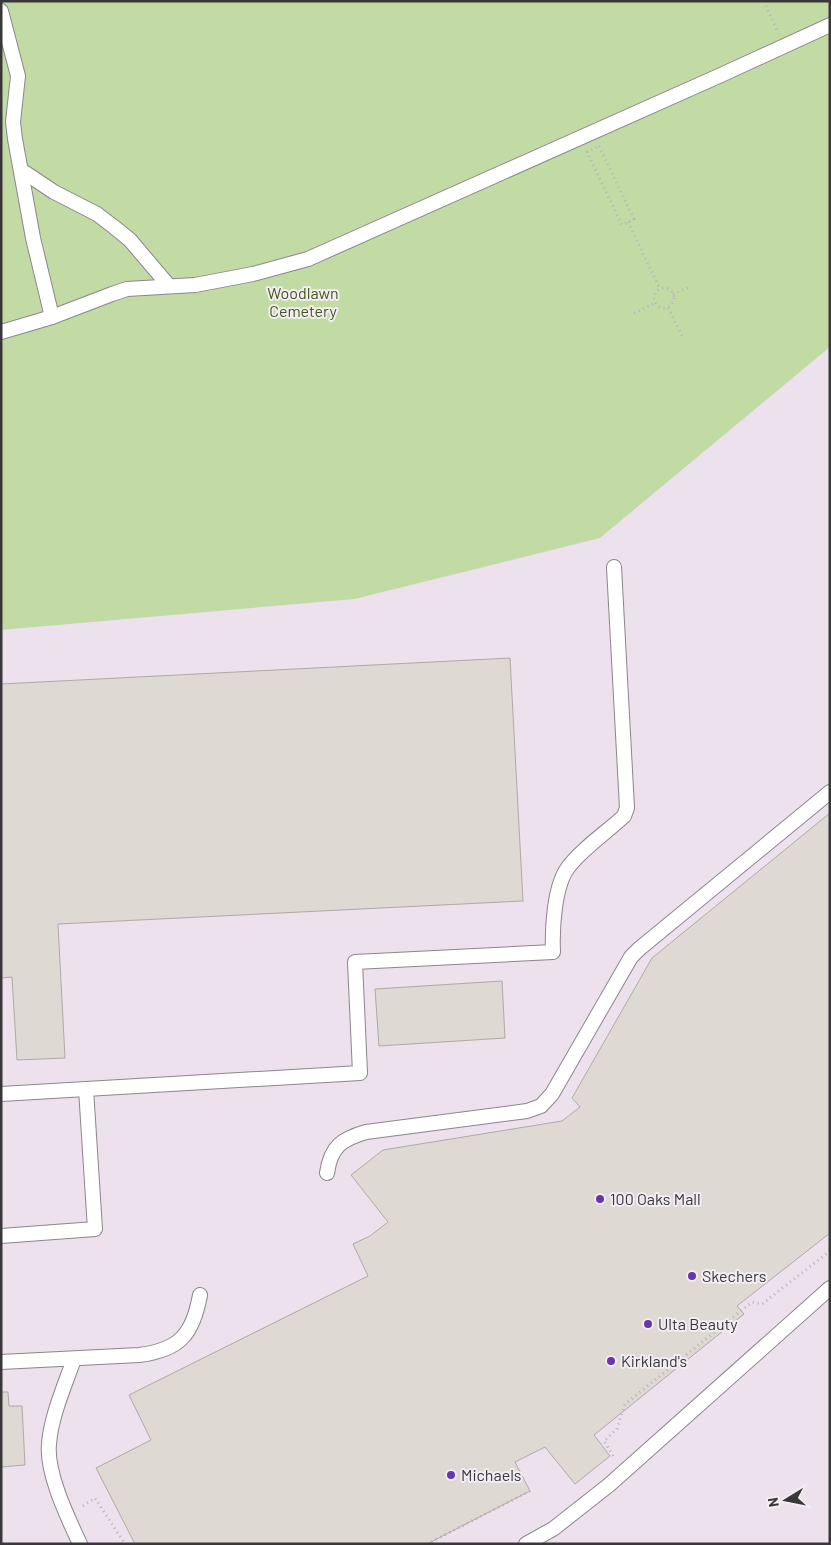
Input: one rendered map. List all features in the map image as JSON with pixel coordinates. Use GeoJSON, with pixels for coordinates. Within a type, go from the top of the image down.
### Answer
{"type":"FeatureCollection","features":[{"type":"Feature","properties":{"kind":"lane"},"geometry":{"type":"LineString","coordinates":[[1,11],[18,76],[14,122],[15,139],[34,238],[52,317]]}},
{"type":"Feature","properties":{"kind":"lane"},"geometry":{"type":"LineString","coordinates":[[1,332],[52,317],[127,289],[195,285],[253,274],[308,259],[830,25]]}},
{"type":"Feature","properties":{"kind":"lane"},"geometry":{"type":"LineString","coordinates":[[21,170],[54,192],[97,214],[114,227],[130,240],[169,286]]}},
{"type":"Feature","properties":{"kind":"lane"},"geometry":{"type":"LineString","coordinates":[[1,1094],[360,1073],[355,962],[553,952],[552,931],[559,888],[566,870],[579,854],[624,816],[627,808],[614,567]]}},
{"type":"Feature","properties":{"kind":"lane"},"geometry":{"type":"LineString","coordinates":[[327,1173],[333,1151],[342,1142],[354,1135],[527,1111],[541,1106],[552,1094],[631,957],[830,792]]}},
{"type":"Feature","properties":{"kind":"lane"},"geometry":{"type":"LineString","coordinates":[[1,1236],[95,1229],[86,1089]]}},
{"type":"Feature","properties":{"kind":"lane"},"geometry":{"type":"LineString","coordinates":[[526,1544],[553,1529],[609,1485],[830,1288]]}},
{"type":"Feature","properties":{"kind":"lane"},"geometry":{"type":"LineString","coordinates":[[1,1362],[139,1355],[159,1352],[175,1344],[189,1330],[196,1314],[200,1295]]}},
{"type":"Feature","properties":{"kind":"lane"},"geometry":{"type":"LineString","coordinates":[[74,1358],[52,1428],[48,1453],[51,1472],[80,1544]]}},
{"type":"Feature","properties":{"kind":"path"},"geometry":{"type":"LineString","coordinates":[[764,1],[785,46]]}},
{"type":"Feature","properties":{"kind":"path"},"geometry":{"type":"LineString","coordinates":[[599,146],[634,219],[628,222],[622,225],[587,152],[599,146]]}},
{"type":"Feature","properties":{"kind":"path"},"geometry":{"type":"LineString","coordinates":[[628,222],[660,289]]}},
{"type":"Feature","properties":{"kind":"path"},"geometry":{"type":"LineString","coordinates":[[673,294],[690,287]]}},
{"type":"Feature","properties":{"kind":"path"},"geometry":{"type":"LineString","coordinates":[[660,289],[668,289],[673,294],[674,302],[668,308],[661,308],[655,303],[655,294],[660,289]]}},
{"type":"Feature","properties":{"kind":"path"},"geometry":{"type":"LineString","coordinates":[[634,312],[655,303]]}},
{"type":"Feature","properties":{"kind":"path"},"geometry":{"type":"LineString","coordinates":[[668,308],[684,339]]}},
{"type":"Feature","properties":{"kind":"path"},"geometry":{"type":"LineString","coordinates":[[607,1462],[614,1458],[604,1441],[617,1429],[625,1404],[752,1302],[762,1304],[830,1251]]}},
{"type":"Feature","properties":{"kind":"path"},"geometry":{"type":"LineString","coordinates":[[427,1544],[530,1491]]}},
{"type":"Feature","properties":{"kind":"path"},"geometry":{"type":"LineString","coordinates":[[86,1514],[82,1506],[95,1498],[125,1544]]}},
{"type":"Feature","properties":{"kind":"shaded area"},"geometry":{"type":"Polygon","coordinates":[[[830,347],[830,1544],[1,1544],[1,630],[355,599],[600,538],[830,347]]]}},
{"type":"Feature","properties":{"kind":"green space","name":"Woodlawn Cemetery"},"geometry":{"type":"Polygon","coordinates":[[[1,1],[830,1],[830,347],[600,538],[355,599],[1,630],[1,1]]]}},
{"type":"Feature","properties":{"kind":"building"},"geometry":{"type":"Polygon","coordinates":[[[510,658],[523,901],[58,924],[65,1058],[17,1060],[12,977],[1,978],[1,684],[510,658]]]}},
{"type":"Feature","properties":{"kind":"building","name":"100 Oaks Mall"},"geometry":{"type":"Polygon","coordinates":[[[830,813],[830,1233],[737,1306],[744,1314],[594,1435],[610,1456],[575,1484],[545,1447],[515,1462],[530,1491],[427,1544],[135,1544],[96,1468],[151,1440],[129,1395],[368,1276],[353,1244],[370,1236],[388,1222],[351,1175],[383,1150],[562,1121],[580,1107],[572,1098],[652,958],[830,813]]]}},
{"type":"Feature","properties":{"kind":"building"},"geometry":{"type":"Polygon","coordinates":[[[502,981],[505,1038],[379,1046],[375,989],[502,981]]]}},
{"type":"Feature","properties":{"kind":"building"},"geometry":{"type":"Polygon","coordinates":[[[1,1392],[8,1392],[9,1406],[22,1406],[25,1465],[1,1467],[1,1392]]]}},
{"type":"Feature","properties":{"kind":"place","name":"100 Oaks Mall"},"geometry":{"type":"Point","coordinates":[600,1199]}},
{"type":"Feature","properties":{"kind":"place","name":"Skechers"},"geometry":{"type":"Point","coordinates":[692,1276]}},
{"type":"Feature","properties":{"kind":"place","name":"Ulta Beauty"},"geometry":{"type":"Point","coordinates":[648,1324]}},
{"type":"Feature","properties":{"kind":"place","name":"Kirkland's"},"geometry":{"type":"Point","coordinates":[611,1361]}},
{"type":"Feature","properties":{"kind":"place","name":"Michaels"},"geometry":{"type":"Point","coordinates":[451,1475]}}]}
